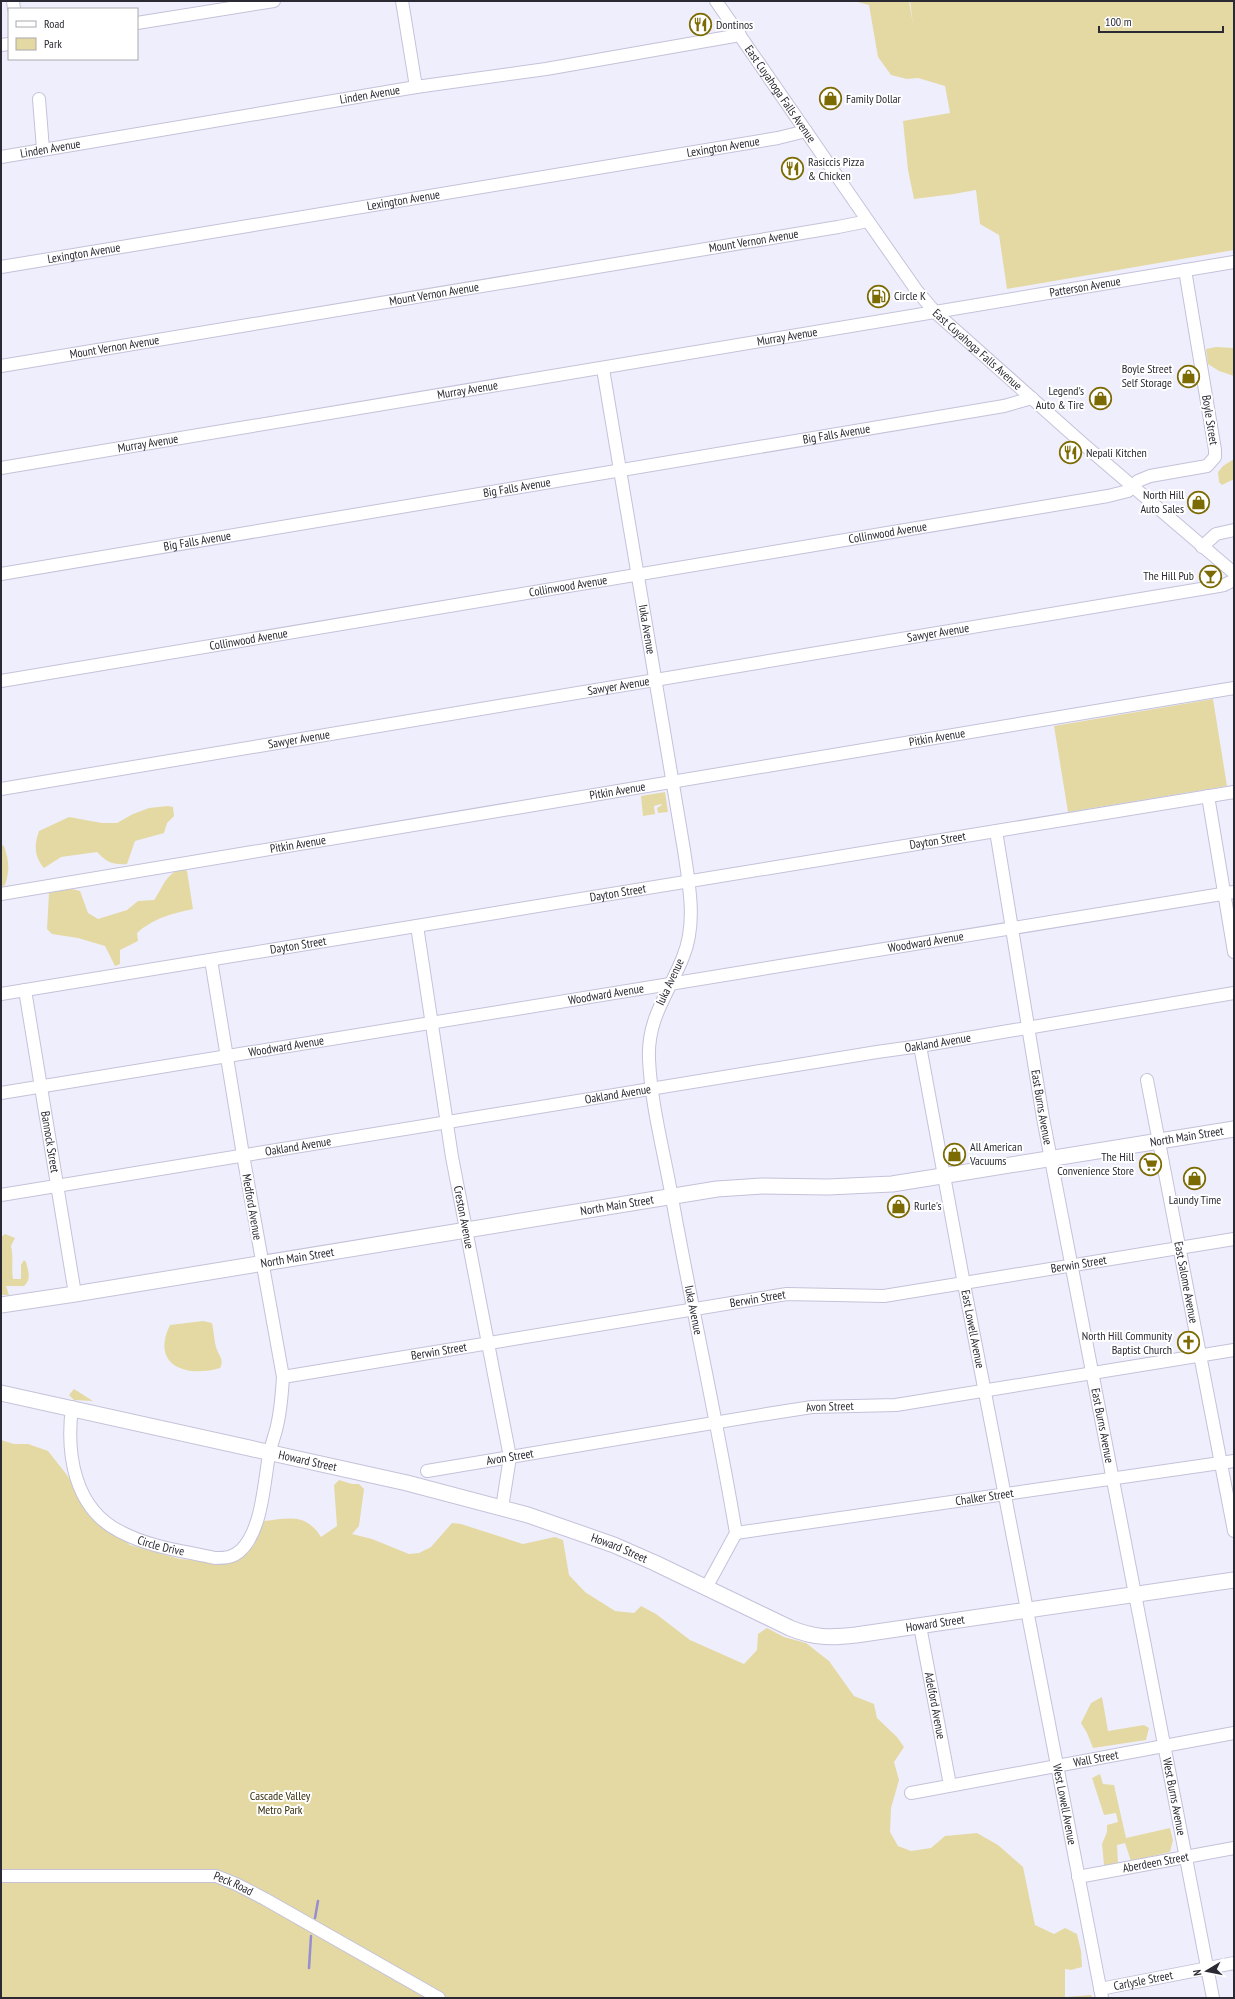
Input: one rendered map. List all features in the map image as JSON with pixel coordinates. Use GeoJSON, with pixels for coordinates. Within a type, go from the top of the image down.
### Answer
{"type":"FeatureCollection","features":[{"type":"Feature","properties":{"kind":"main road","name":"North Main Street"},"geometry":{"type":"LineString","coordinates":[[1,1305],[262,1264],[672,1196],[737,1187],[873,1186],[943,1177],[1234,1129]]}},
{"type":"Feature","properties":{"kind":"main road","name":"Howard Street"},"geometry":{"type":"LineString","coordinates":[[1,1393],[72,1407],[269,1454],[407,1483],[502,1508],[614,1545],[655,1562],[706,1588],[810,1636],[830,1638],[1027,1611],[1234,1580]]}},
{"type":"Feature","properties":{"kind":"street"},"geometry":{"type":"LineString","coordinates":[[138,23],[274,1]]}},
{"type":"Feature","properties":{"kind":"street"},"geometry":{"type":"LineString","coordinates":[[402,1],[416,87]]}},
{"type":"Feature","properties":{"kind":"street","name":"East Cuyahoga Falls Avenue"},"geometry":{"type":"LineString","coordinates":[[716,1],[917,292],[935,312],[1082,442],[1234,573]]}},
{"type":"Feature","properties":{"kind":"street","name":"Linden Avenue"},"geometry":{"type":"LineString","coordinates":[[1,157],[416,87],[546,69],[740,35]]}},
{"type":"Feature","properties":{"kind":"street"},"geometry":{"type":"LineString","coordinates":[[39,99],[43,149]]}},
{"type":"Feature","properties":{"kind":"street","name":"Lexington Avenue"},"geometry":{"type":"LineString","coordinates":[[1,267],[778,138],[806,131]]}},
{"type":"Feature","properties":{"kind":"street","name":"Mount Vernon Avenue"},"geometry":{"type":"LineString","coordinates":[[1,366],[792,235],[868,221]]}},
{"type":"Feature","properties":{"kind":"street","name":"Patterson Avenue"},"geometry":{"type":"LineString","coordinates":[[935,312],[1234,262]]}},
{"type":"Feature","properties":{"kind":"street","name":"Boyle Street"},"geometry":{"type":"LineString","coordinates":[[1134,486],[1138,481],[1150,476],[1207,466],[1215,457],[1185,270]]}},
{"type":"Feature","properties":{"kind":"street","name":"Murray Avenue"},"geometry":{"type":"LineString","coordinates":[[1,468],[603,369],[935,312]]}},
{"type":"Feature","properties":{"kind":"street","name":"Iuka Avenue"},"geometry":{"type":"LineString","coordinates":[[603,369],[688,881],[691,916],[689,936],[683,957],[658,1006],[650,1033],[649,1060],[652,1088],[736,1533]]}},
{"type":"Feature","properties":{"kind":"street","name":"Big Falls Avenue"},"geometry":{"type":"LineString","coordinates":[[1,574],[1004,406],[1032,398]]}},
{"type":"Feature","properties":{"kind":"street","name":"Collinwood Avenue"},"geometry":{"type":"LineString","coordinates":[[1,681],[1108,496],[1128,491],[1134,486]]}},
{"type":"Feature","properties":{"kind":"street"},"geometry":{"type":"LineString","coordinates":[[1202,546],[1216,534],[1234,530]]}},
{"type":"Feature","properties":{"kind":"street","name":"Sawyer Avenue"},"geometry":{"type":"LineString","coordinates":[[1,789],[1214,587],[1234,580]]}},
{"type":"Feature","properties":{"kind":"street","name":"Pitkin Avenue"},"geometry":{"type":"LineString","coordinates":[[1,894],[1234,688]]}},
{"type":"Feature","properties":{"kind":"street","name":"Dayton Street"},"geometry":{"type":"LineString","coordinates":[[1,994],[1234,792]]}},
{"type":"Feature","properties":{"kind":"street"},"geometry":{"type":"LineString","coordinates":[[1208,796],[1229,892],[1234,952]]}},
{"type":"Feature","properties":{"kind":"street","name":"East Burns Avenue"},"geometry":{"type":"LineString","coordinates":[[996,831],[1051,1159],[1136,1594]]}},
{"type":"Feature","properties":{"kind":"street","name":"Woodward Avenue"},"geometry":{"type":"LineString","coordinates":[[1,1093],[671,982],[1229,892]]}},
{"type":"Feature","properties":{"kind":"street","name":"Creston Avenue"},"geometry":{"type":"LineString","coordinates":[[417,926],[430,1022],[447,1121],[510,1456],[502,1508]]}},
{"type":"Feature","properties":{"kind":"street","name":"Medford Avenue"},"geometry":{"type":"LineString","coordinates":[[211,960],[242,1155],[284,1377],[281,1406],[269,1454]]}},
{"type":"Feature","properties":{"kind":"street","name":"Bannock Street"},"geometry":{"type":"LineString","coordinates":[[25,990],[75,1294]]}},
{"type":"Feature","properties":{"kind":"street","name":"Oakland Avenue"},"geometry":{"type":"LineString","coordinates":[[1,1195],[447,1121],[920,1046],[1234,993]]}},
{"type":"Feature","properties":{"kind":"street","name":"East Lowell Avenue"},"geometry":{"type":"LineString","coordinates":[[920,1046],[943,1177],[1027,1611]]}},
{"type":"Feature","properties":{"kind":"street","name":"East Salome Avenue"},"geometry":{"type":"LineString","coordinates":[[1147,1080],[1234,1531]]}},
{"type":"Feature","properties":{"kind":"street","name":"Berwin Street"},"geometry":{"type":"LineString","coordinates":[[284,1377],[787,1294],[872,1297],[964,1284],[1234,1239]]}},
{"type":"Feature","properties":{"kind":"street","name":"Avon Street"},"geometry":{"type":"LineString","coordinates":[[427,1471],[812,1407],[896,1405],[1234,1350]]}},
{"type":"Feature","properties":{"kind":"street","name":"Circle Drive"},"geometry":{"type":"LineString","coordinates":[[72,1407],[70,1448],[78,1485],[88,1503],[103,1520],[120,1532],[168,1547],[215,1558],[228,1558],[240,1551],[254,1528],[262,1500],[269,1454]]}},
{"type":"Feature","properties":{"kind":"street","name":"Chalker Street"},"geometry":{"type":"LineString","coordinates":[[736,1533],[1234,1461]]}},
{"type":"Feature","properties":{"kind":"street"},"geometry":{"type":"LineString","coordinates":[[706,1588],[736,1533]]}},
{"type":"Feature","properties":{"kind":"street","name":"West Burns Avenue"},"geometry":{"type":"LineString","coordinates":[[1136,1594],[1213,1998]]}},
{"type":"Feature","properties":{"kind":"street","name":"West Lowell Avenue"},"geometry":{"type":"LineString","coordinates":[[1027,1611],[1101,1993]]}},
{"type":"Feature","properties":{"kind":"street","name":"Adelford Avenue"},"geometry":{"type":"LineString","coordinates":[[920,1626],[950,1785]]}},
{"type":"Feature","properties":{"kind":"street","name":"Wall Street"},"geometry":{"type":"LineString","coordinates":[[910,1793],[1234,1733]]}},
{"type":"Feature","properties":{"kind":"street","name":"Aberdeen Street"},"geometry":{"type":"LineString","coordinates":[[1078,1877],[1234,1848]]}},
{"type":"Feature","properties":{"kind":"street","name":"Peck Road"},"geometry":{"type":"LineString","coordinates":[[1,1876],[75,1874],[216,1876],[236,1884],[265,1899],[439,1998]]}},
{"type":"Feature","properties":{"kind":"street","name":"Carlysle Street"},"geometry":{"type":"LineString","coordinates":[[1101,1993],[1234,1963]]}},
{"type":"Feature","properties":{"kind":"green space"},"geometry":{"type":"Polygon","coordinates":[[[854,1],[909,1],[913,24],[910,1],[1234,1],[1234,250],[1007,289],[999,235],[980,224],[976,190],[914,199],[908,170],[903,121],[950,113],[945,86],[918,78],[907,79],[891,75],[878,57],[869,5],[854,1]]]}},
{"type":"Feature","properties":{"kind":"green space"},"geometry":{"type":"Polygon","coordinates":[[[1216,347],[1234,348],[1234,376],[1219,371],[1208,364],[1206,349],[1216,347]]]}},
{"type":"Feature","properties":{"kind":"green space"},"geometry":{"type":"Polygon","coordinates":[[[1234,459],[1234,479],[1222,485],[1219,482],[1218,472],[1223,466],[1234,459]]]}},
{"type":"Feature","properties":{"kind":"green space"},"geometry":{"type":"Polygon","coordinates":[[[1213,699],[1227,786],[1068,812],[1054,726],[1213,699]]]}},
{"type":"Feature","properties":{"kind":"green space"},"geometry":{"type":"Polygon","coordinates":[[[665,792],[668,812],[658,813],[657,808],[662,805],[661,804],[654,806],[655,814],[643,816],[641,796],[665,792]]]}},
{"type":"Feature","properties":{"kind":"green space"},"geometry":{"type":"Polygon","coordinates":[[[168,806],[173,807],[174,816],[167,823],[164,833],[135,841],[127,864],[110,862],[97,852],[61,857],[44,868],[38,859],[36,841],[39,831],[69,817],[102,823],[117,823],[133,814],[149,808],[168,806]]]}},
{"type":"Feature","properties":{"kind":"green space"},"geometry":{"type":"Polygon","coordinates":[[[1,845],[4,846],[7,856],[8,875],[5,885],[1,887],[1,845]]]}},
{"type":"Feature","properties":{"kind":"green space"},"geometry":{"type":"Polygon","coordinates":[[[184,869],[187,871],[193,909],[163,917],[143,928],[137,933],[138,941],[120,950],[120,964],[115,966],[105,946],[78,938],[52,934],[47,929],[49,893],[67,888],[80,891],[88,913],[98,919],[127,910],[138,901],[154,900],[169,877],[178,870],[184,869]]]}},
{"type":"Feature","properties":{"kind":"green space"},"geometry":{"type":"Polygon","coordinates":[[[5,1234],[15,1238],[11,1246],[13,1279],[21,1279],[21,1265],[24,1260],[26,1262],[29,1278],[24,1286],[6,1286],[9,1295],[1,1295],[1,1237],[5,1234]]]}},
{"type":"Feature","properties":{"kind":"green space"},"geometry":{"type":"Polygon","coordinates":[[[203,1321],[212,1323],[216,1347],[222,1361],[220,1368],[208,1371],[195,1371],[184,1370],[175,1366],[168,1359],[165,1350],[165,1339],[170,1325],[203,1321]]]}},
{"type":"Feature","properties":{"kind":"green space"},"geometry":{"type":"Polygon","coordinates":[[[74,1389],[93,1401],[74,1400],[69,1395],[74,1389]]]}},
{"type":"Feature","properties":{"kind":"green space","name":"Cascade Valley Metro Park"},"geometry":{"type":"Polygon","coordinates":[[[1,1440],[14,1444],[28,1444],[48,1451],[67,1475],[94,1517],[130,1545],[180,1559],[223,1563],[237,1561],[254,1545],[264,1521],[289,1518],[296,1519],[309,1524],[321,1537],[337,1526],[334,1485],[339,1480],[352,1484],[359,1484],[364,1489],[359,1526],[352,1534],[372,1539],[409,1554],[419,1553],[431,1547],[452,1523],[461,1524],[523,1544],[555,1537],[563,1540],[569,1575],[585,1592],[615,1611],[634,1613],[641,1606],[656,1614],[690,1640],[744,1664],[757,1650],[758,1634],[767,1628],[784,1637],[806,1643],[829,1661],[854,1696],[874,1704],[877,1718],[897,1737],[904,1747],[894,1762],[899,1780],[891,1808],[890,1832],[898,1846],[911,1851],[931,1848],[945,1836],[977,1833],[998,1845],[1023,1867],[1035,1925],[1054,1934],[1065,1928],[1077,1934],[1081,1951],[1082,1967],[1071,1970],[1065,1969],[1065,1997],[1091,1995],[1092,1998],[1,1998],[1,1440]]]}},
{"type":"Feature","properties":{"kind":"green space"},"geometry":{"type":"Polygon","coordinates":[[[1102,1697],[1108,1731],[1144,1725],[1149,1728],[1146,1740],[1093,1748],[1081,1723],[1091,1703],[1102,1697]]]}},
{"type":"Feature","properties":{"kind":"green space"},"geometry":{"type":"Polygon","coordinates":[[[1100,1774],[1103,1784],[1114,1785],[1126,1838],[1170,1828],[1173,1840],[1170,1852],[1131,1861],[1125,1843],[1117,1845],[1118,1863],[1110,1866],[1104,1865],[1102,1844],[1107,1832],[1107,1825],[1118,1822],[1116,1813],[1104,1815],[1092,1778],[1100,1774]]]}},
{"type":"Feature","properties":{"kind":"waterway"},"geometry":{"type":"LineString","coordinates":[[315,1918],[318,1901]]}},
{"type":"Feature","properties":{"kind":"waterway"},"geometry":{"type":"LineString","coordinates":[[309,1968],[311,1936]]}},
{"type":"Feature","properties":{"kind":"place","name":"Dontinos"},"geometry":{"type":"Point","coordinates":[700,25]}},
{"type":"Feature","properties":{"kind":"place","name":"Family Dollar"},"geometry":{"type":"Point","coordinates":[831,99]}},
{"type":"Feature","properties":{"kind":"place","name":"Rasiccis Pizza & Chicken"},"geometry":{"type":"Point","coordinates":[792,169]}},
{"type":"Feature","properties":{"kind":"place","name":"Circle K"},"geometry":{"type":"Point","coordinates":[879,296]}},
{"type":"Feature","properties":{"kind":"place","name":"Boyle Street Self Storage"},"geometry":{"type":"Point","coordinates":[1188,376]}},
{"type":"Feature","properties":{"kind":"place","name":"Legend's Auto & Tire"},"geometry":{"type":"Point","coordinates":[1100,398]}},
{"type":"Feature","properties":{"kind":"place","name":"Nepali Kitchen"},"geometry":{"type":"Point","coordinates":[1070,453]}},
{"type":"Feature","properties":{"kind":"place","name":"North Hill Auto Sales"},"geometry":{"type":"Point","coordinates":[1199,502]}},
{"type":"Feature","properties":{"kind":"place","name":"The Hill Pub"},"geometry":{"type":"Point","coordinates":[1210,576]}},
{"type":"Feature","properties":{"kind":"place","name":"All American Vacuums"},"geometry":{"type":"Point","coordinates":[955,1154]}},
{"type":"Feature","properties":{"kind":"place","name":"The Hill Convenience Store"},"geometry":{"type":"Point","coordinates":[1150,1164]}},
{"type":"Feature","properties":{"kind":"place","name":"Laundy Time"},"geometry":{"type":"Point","coordinates":[1195,1179]}},
{"type":"Feature","properties":{"kind":"place","name":"Rurle's"},"geometry":{"type":"Point","coordinates":[899,1206]}},
{"type":"Feature","properties":{"kind":"place","name":"North Hill Community Baptist Church"},"geometry":{"type":"Point","coordinates":[1188,1343]}}]}
